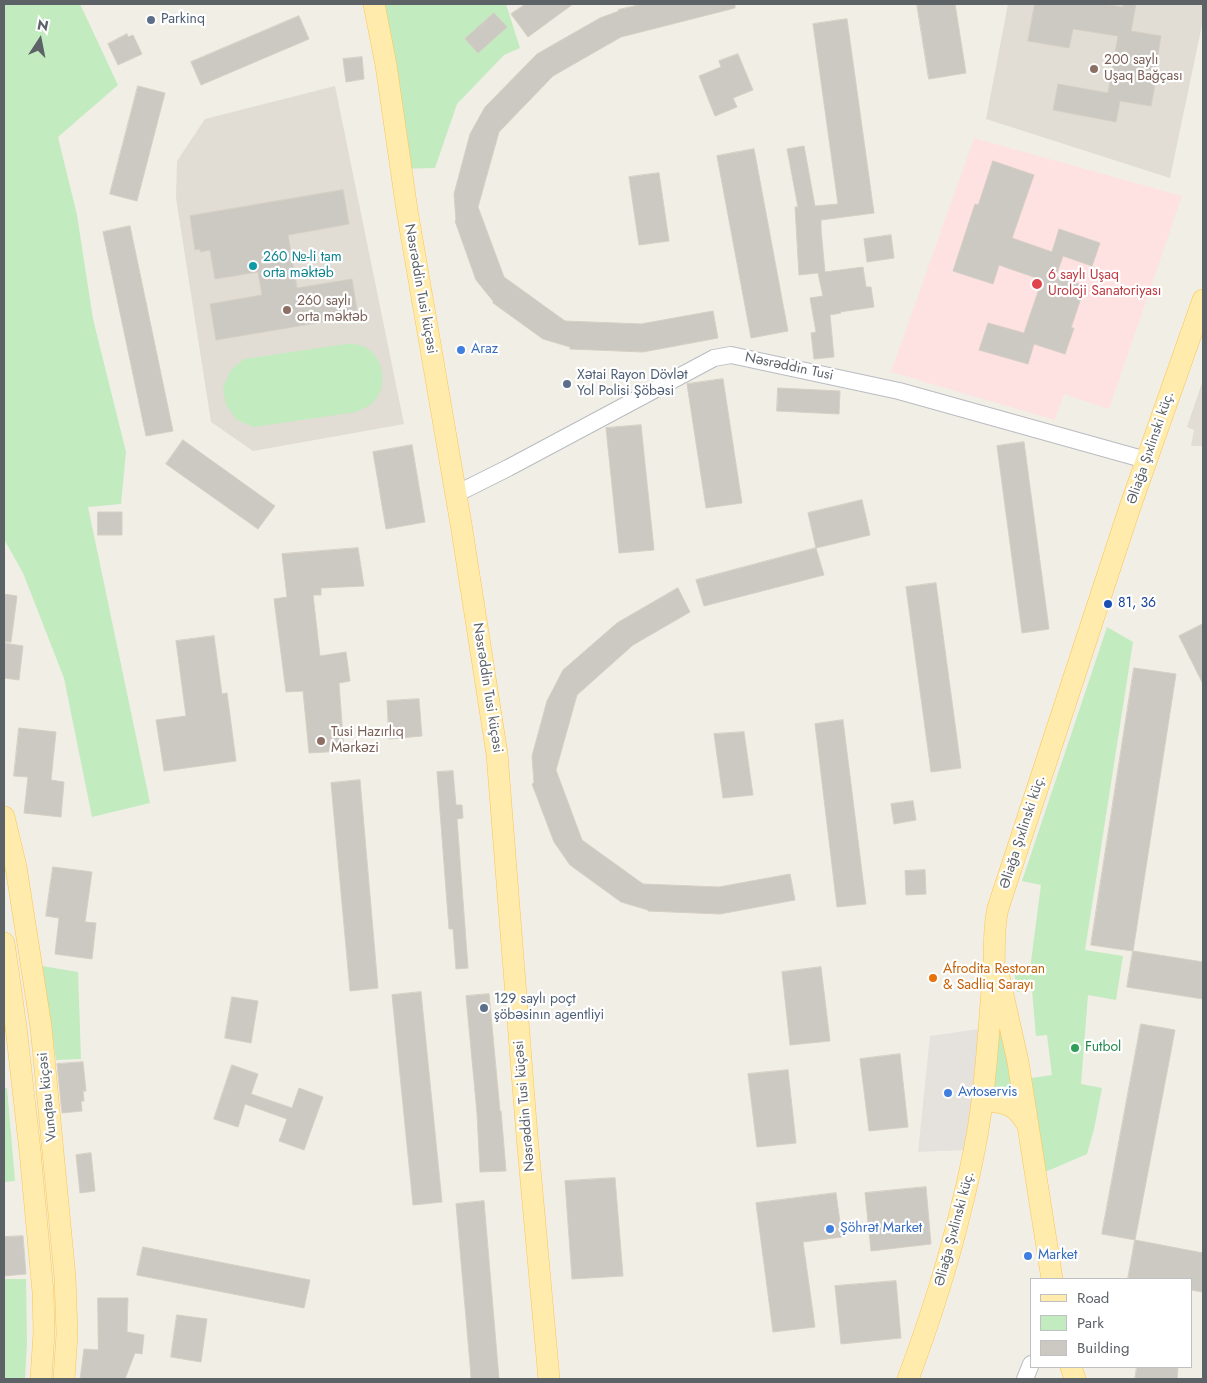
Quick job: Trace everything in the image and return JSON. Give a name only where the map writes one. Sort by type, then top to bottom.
[{"type":"main road","name":"Nəsrəddin Tusi küçəsi","points":[[374,4],[386,65],[408,220],[456,494],[497,754],[526,1126],[549,1379]]},
{"type":"main road","name":"Əliağa Şıxlinski küç.","points":[[908,1379],[935,1304],[954,1239],[975,1150],[982,1101],[994,958],[994,927],[998,908],[1146,460],[1203,300]]},
{"type":"main road","name":"Vunqtau küçəsi","points":[[4,817],[16,867],[42,1036],[65,1278],[67,1334],[64,1378]]},
{"type":"main road","name":"Vunqtau küçəsi","points":[[4,943],[28,1132],[43,1292],[44,1332],[41,1378]]},
{"type":"main road","points":[[994,958],[1018,1062],[1052,1278]]},
{"type":"main road","points":[[982,1101],[1012,1106],[1020,1113],[1029,1129]]},
{"type":"main road","points":[[41,1378],[64,1378]]},
{"type":"street","name":"Nəsrəddin Tusi","points":[[456,494],[714,358],[731,355],[898,390],[1146,460]]},
{"type":"street","points":[[1025,1379],[1030,1366]]},
{"type":"shaded area","name":"200 saylı Uşaq Bağçası","points":[[1008,4],[1203,4],[1203,20],[1170,178],[986,119]]},
{"type":"shaded area","name":"260 saylı orta məktəb","points":[[335,86],[404,424],[253,451],[211,422],[176,198],[177,161],[205,119]]},
{"type":"shaded area","name":"6 saylı Uşaq Uroloji Sanatoriyası","points":[[974,138],[1182,196],[1109,409],[1064,394],[1055,420],[891,372]]},
{"type":"shaded area","points":[[1203,380],[1203,446],[1191,446],[1194,430],[1187,427]]},
{"type":"shaded area","name":"Avtoservis","points":[[979,1029],[966,1150],[918,1152],[930,1036]]},
{"type":"green space","points":[[4,4],[80,4],[118,85],[58,137],[77,215],[93,319],[126,452],[121,504],[88,507],[150,803],[92,817],[64,678],[23,573],[4,539]]},
{"type":"green space","points":[[373,4],[506,4],[520,48],[504,55],[457,104],[435,168],[400,169]]},
{"type":"green space","points":[[346,344],[360,345],[370,350],[380,364],[382,382],[380,391],[367,407],[356,412],[254,427],[237,420],[226,405],[223,388],[230,371],[244,359]]},
{"type":"green space","points":[[1107,627],[1133,642],[1085,950],[1123,956],[1116,1000],[1088,995],[1081,1084],[1102,1088],[1087,1154],[1045,1172],[1031,1078],[1052,1075],[1047,1035],[1036,1036],[1032,990],[1017,992],[1014,970],[1030,969],[1041,885],[1022,881]]},
{"type":"green space","points":[[42,966],[78,972],[81,1059],[56,1060]]},
{"type":"green space","points":[[998,1006],[1019,1099],[991,1090]]},
{"type":"green space","points":[[4,1088],[7,1088],[15,1181],[4,1182]]},
{"type":"green space","points":[[4,1279],[26,1279],[27,1344],[25,1379],[4,1379]]},
{"type":"building","points":[[526,4],[573,4],[528,37],[511,14]]},
{"type":"building","points":[[643,4],[735,4],[735,8],[621,37],[553,76],[499,132],[478,207],[504,277],[565,321],[641,324],[713,311],[718,338],[643,352],[570,349],[570,347],[543,339],[493,303],[476,280],[455,221],[454,194],[470,134],[485,107],[537,54],[600,18],[618,10]]},
{"type":"building","points":[[917,4],[955,4],[966,73],[929,79]]},
{"type":"building","points":[[1035,4],[1103,4],[1123,7],[1123,4],[1136,4],[1131,31],[1161,36],[1151,106],[1120,101],[1116,122],[1053,110],[1058,84],[1108,93],[1118,36],[1073,29],[1069,48],[1028,41]]},
{"type":"building","points":[[494,13],[507,27],[478,53],[465,39]]},
{"type":"building","points":[[299,16],[309,39],[201,85],[191,62]]},
{"type":"building","points":[[847,19],[874,213],[821,220],[825,272],[863,267],[866,287],[871,287],[874,307],[830,315],[834,357],[814,359],[811,333],[816,332],[810,298],[823,296],[818,273],[799,275],[795,207],[798,207],[787,149],[804,146],[815,206],[838,204],[813,24]]},
{"type":"building","points":[[127,34],[128,37],[133,35],[142,54],[118,65],[108,44]]},
{"type":"building","points":[[738,54],[753,90],[733,98],[737,107],[715,116],[699,76],[721,67],[719,61]]},
{"type":"building","points":[[362,57],[364,79],[346,82],[343,59]]},
{"type":"building","points":[[138,86],[165,93],[137,201],[110,194]]},
{"type":"building","points":[[754,149],[788,331],[751,338],[717,156]]},
{"type":"building","points":[[993,161],[1034,175],[1012,238],[1052,252],[1059,229],[1100,243],[1092,266],[1063,256],[1056,276],[1085,286],[1071,328],[1074,328],[1065,354],[1034,344],[1028,364],[979,350],[988,323],[1024,333],[1042,280],[999,265],[993,284],[953,271],[975,204],[978,205]]},
{"type":"building","points":[[659,173],[669,241],[639,245],[629,177]]},
{"type":"building","name":"260 №-li tam orta məktəb","points":[[343,190],[349,224],[288,235],[297,288],[352,279],[358,316],[216,340],[210,304],[262,295],[258,272],[215,279],[210,250],[200,252],[200,249],[195,250],[190,216]]},
{"type":"building","points":[[130,226],[173,431],[146,436],[103,232]]},
{"type":"building","points":[[891,235],[894,258],[867,262],[864,239]]},
{"type":"building","points":[[723,379],[742,503],[706,508],[687,384]]},
{"type":"building","points":[[778,388],[840,391],[839,414],[777,411]]},
{"type":"building","points":[[641,425],[654,550],[619,553],[606,428]]},
{"type":"building","points":[[183,440],[275,506],[258,529],[166,464]]},
{"type":"building","points":[[1024,442],[1049,629],[1022,633],[997,446]]},
{"type":"building","points":[[412,445],[425,522],[386,529],[373,452]]},
{"type":"building","points":[[862,500],[870,535],[816,548],[808,513]]},
{"type":"building","points":[[98,512],[122,512],[122,535],[98,535]]},
{"type":"building","points":[[358,548],[364,586],[321,588],[321,595],[313,595],[320,656],[346,652],[350,681],[339,683],[344,751],[309,753],[303,691],[286,692],[274,599],[287,597],[282,554]]},
{"type":"building","points":[[816,548],[824,575],[704,606],[696,580]]},
{"type":"building","points":[[936,583],[961,768],[931,772],[906,587]]},
{"type":"building","points":[[678,588],[690,612],[633,645],[577,695],[556,770],[582,840],[643,884],[719,887],[790,874],[795,900],[720,914],[648,911],[621,902],[570,865],[554,842],[532,784],[534,783],[532,756],[547,701],[563,670],[617,623]]},
{"type":"building","points":[[4,594],[17,596],[11,642],[4,642]]},
{"type":"building","points":[[1203,624],[1203,684],[1179,636]]},
{"type":"building","points":[[214,636],[222,694],[227,693],[236,761],[164,771],[156,720],[186,716],[176,641]]},
{"type":"building","points":[[4,643],[23,646],[19,680],[4,678]]},
{"type":"building","points":[[1134,668],[1176,674],[1133,951],[1091,945]]},
{"type":"building","points":[[419,699],[422,736],[389,739],[387,701]]},
{"type":"building","points":[[843,720],[866,904],[837,907],[815,724]]},
{"type":"building","points":[[19,728],[56,732],[51,780],[64,782],[61,817],[24,813],[28,777],[14,776]]},
{"type":"building","points":[[744,732],[753,795],[723,798],[714,734]]},
{"type":"building","points":[[453,771],[456,805],[462,805],[463,818],[457,819],[468,968],[456,969],[453,929],[449,929],[437,772]]},
{"type":"building","points":[[360,780],[378,988],[350,991],[331,783]]},
{"type":"building","points":[[913,801],[916,820],[894,824],[891,804]]},
{"type":"building","points":[[53,867],[92,872],[85,922],[96,923],[92,959],[55,954],[59,918],[46,916]]},
{"type":"building","points":[[925,870],[926,894],[906,895],[905,871]]},
{"type":"building","points":[[1133,951],[1203,962],[1203,999],[1127,987]]},
{"type":"building","points":[[821,967],[830,1041],[790,1045],[782,972]]},
{"type":"building","points":[[421,992],[442,1202],[413,1205],[392,995]]},
{"type":"building","points":[[489,994],[506,1171],[480,1172],[477,1113],[466,996]]},
{"type":"building","points":[[232,997],[258,1001],[251,1043],[225,1038]]},
{"type":"building","points":[[1141,1024],[1175,1030],[1135,1240],[1102,1234]]},
{"type":"building","points":[[900,1054],[908,1127],[869,1131],[860,1059]]},
{"type":"building","points":[[83,1062],[86,1091],[83,1091],[84,1101],[81,1101],[82,1111],[62,1113],[57,1064]]},
{"type":"building","points":[[232,1065],[258,1074],[251,1094],[292,1108],[299,1088],[323,1097],[304,1150],[279,1141],[287,1119],[245,1104],[238,1127],[214,1119]]},
{"type":"building","points":[[788,1070],[796,1143],[757,1147],[748,1074]]},
{"type":"building","points":[[91,1153],[95,1191],[80,1193],[76,1155]]},
{"type":"building","points":[[615,1178],[623,1276],[572,1279],[565,1181]]},
{"type":"building","points":[[926,1187],[931,1244],[871,1251],[865,1193]]},
{"type":"building","points":[[836,1193],[842,1237],[803,1242],[815,1327],[773,1332],[756,1203]]},
{"type":"building","points":[[484,1201],[499,1379],[471,1379],[456,1204]]},
{"type":"building","points":[[23,1236],[26,1274],[4,1276],[4,1237]]},
{"type":"building","points":[[1135,1240],[1203,1253],[1203,1292],[1192,1290],[1192,1278],[1128,1278]]},
{"type":"building","points":[[143,1247],[310,1280],[304,1308],[137,1275]]},
{"type":"building","points":[[896,1281],[901,1338],[841,1344],[835,1286]]},
{"type":"building","points":[[98,1298],[128,1298],[127,1332],[144,1335],[142,1354],[135,1353],[125,1379],[80,1379],[84,1349],[98,1350]]},
{"type":"building","points":[[177,1315],[207,1319],[201,1362],[171,1357]]},
{"type":"building","points":[[1137,1368],[1178,1368],[1177,1379],[1135,1379]]},
{"type":"place","name":"Parkinq","points":[[151,20]]},
{"type":"place","name":"200 saylı Uşaq Bağçası","points":[[1094,69]]},
{"type":"place","name":"260 №-li tam orta məktəb","points":[[253,266]]},
{"type":"place","name":"6 saylı Uşaq Uroloji Sanatoriyası","points":[[1037,284]]},
{"type":"place","name":"260 saylı orta məktəb","points":[[287,310]]},
{"type":"place","name":"Araz","points":[[461,350]]},
{"type":"place","name":"Xətai Rayon Dövlət Yol Polisi Şöbəsi","points":[[567,384]]},
{"type":"place","name":"81, 36","points":[[1108,604]]},
{"type":"place","name":"Tusi Hazırlıq Mərkəzi","points":[[321,741]]},
{"type":"place","name":"Afrodita Restoran & Sadliq Sarayı","points":[[933,978]]},
{"type":"place","name":"129 saylı poçt şöbəsinın agentliyi","points":[[484,1008]]},
{"type":"place","name":"Futbol","points":[[1075,1048]]},
{"type":"place","name":"Avtoservis","points":[[948,1093]]},
{"type":"place","name":"Şöhrət Market","points":[[830,1229]]},
{"type":"place","name":"Market","points":[[1028,1256]]}]
